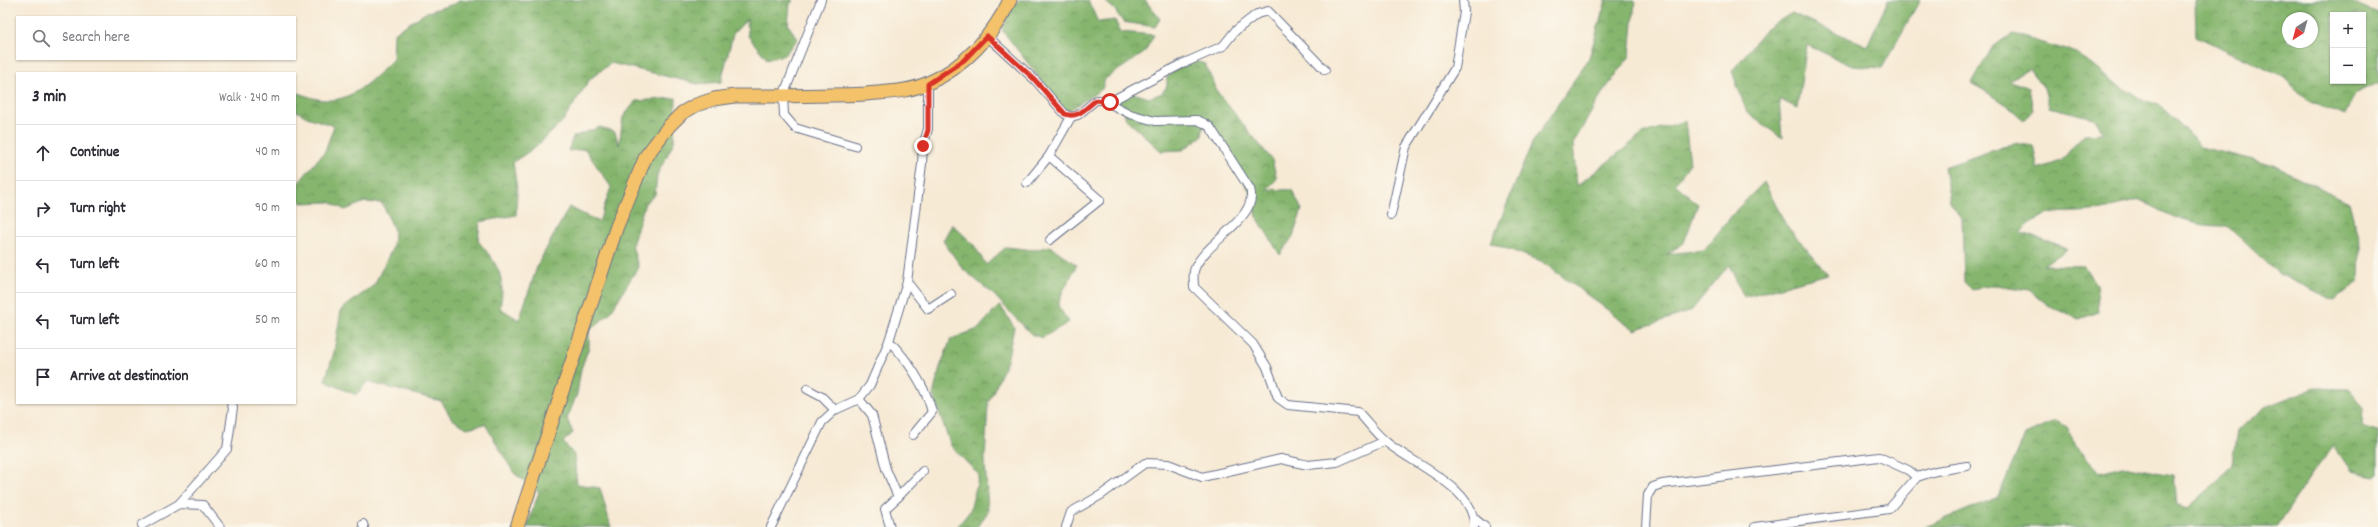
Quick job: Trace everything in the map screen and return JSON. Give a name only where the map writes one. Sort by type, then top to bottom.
[{"type":"main road","points":[[517,527],[617,226],[646,156],[669,126],[696,105],[714,99],[735,96],[876,93],[904,90],[928,84],[964,60],[987,36],[1003,14],[1010,0]]},
{"type":"street","points":[[821,0],[783,96],[784,115],[796,128],[855,146]]},
{"type":"street","points":[[1391,215],[1406,147],[1455,68],[1464,12],[1463,0]]},
{"type":"street","points":[[1110,102],[1182,64],[1223,46],[1235,31],[1257,14],[1268,11],[1325,70]]},
{"type":"street","points":[[987,36],[1034,79],[1065,114],[1071,116],[1078,115],[1096,100],[1110,102],[1130,114],[1155,121],[1197,120],[1210,127],[1250,189],[1253,197],[1249,208],[1200,259],[1194,271],[1194,287],[1252,344],[1267,368],[1278,398],[1288,405],[1358,412],[1385,441],[1452,486],[1466,503],[1474,523],[1485,527]]},
{"type":"street","points":[[771,527],[822,422],[835,410],[859,399],[870,385],[889,341],[907,282],[923,146],[928,130],[928,84]]},
{"type":"street","points":[[1027,183],[1049,156],[1071,116]]},
{"type":"street","points":[[1049,156],[1100,200],[1050,240]]},
{"type":"street","points":[[907,282],[928,309],[951,294]]},
{"type":"street","points":[[889,341],[928,398],[932,412],[913,435]]},
{"type":"street","points":[[808,389],[822,398],[835,410]]},
{"type":"street","points":[[859,399],[872,415],[886,468],[898,497]]},
{"type":"street","points":[[142,525],[179,504],[227,449],[233,408],[231,404]]},
{"type":"street","points":[[1066,527],[1071,512],[1101,495],[1145,463],[1168,464],[1202,477],[1281,459],[1308,465],[1336,462],[1385,441]]},
{"type":"street","points":[[1646,527],[1648,495],[1653,487],[1662,484],[1879,457],[1908,470],[1917,477]]},
{"type":"street","points":[[1755,527],[1890,509],[1917,477],[1967,466]]},
{"type":"street","points":[[890,527],[885,509],[923,471]]},
{"type":"street","points":[[179,504],[203,505],[220,527]]},
{"type":"green space","points":[[459,0],[794,0],[790,4],[788,25],[798,39],[784,55],[767,59],[748,36],[747,19],[733,34],[721,82],[698,84],[611,63],[590,79],[563,121],[536,147],[513,162],[517,189],[516,215],[480,222],[478,241],[491,257],[499,271],[501,279],[502,297],[500,308],[519,320],[538,264],[569,207],[599,222],[611,187],[585,149],[568,151],[573,137],[600,127],[615,132],[619,145],[623,117],[636,101],[676,98],[674,142],[657,175],[655,195],[645,203],[632,245],[638,267],[610,313],[589,331],[589,347],[581,369],[577,394],[567,419],[573,433],[563,442],[574,455],[577,484],[600,488],[611,527],[527,527],[539,492],[514,473],[485,424],[467,428],[452,419],[441,401],[367,382],[356,395],[325,381],[334,352],[341,310],[374,285],[393,247],[394,230],[382,203],[365,202],[345,210],[330,202],[301,203],[296,196],[296,186],[325,151],[334,126],[307,117],[296,111],[296,92],[322,100],[335,100],[354,93],[363,87],[393,59],[394,33],[427,12],[457,3]]},
{"type":"green space","points":[[1019,0],[1088,0],[1098,22],[1115,20],[1120,32],[1154,35],[1144,53],[1105,79],[1102,89],[1066,112],[1002,30],[1008,12]]},
{"type":"green space","points":[[1104,0],[1145,0],[1160,19],[1155,27],[1123,22],[1115,10]]},
{"type":"green space","points":[[1606,0],[1635,0],[1630,56],[1601,95],[1573,144],[1577,186],[1644,133],[1685,121],[1690,163],[1675,184],[1698,204],[1684,243],[1667,254],[1704,250],[1738,208],[1764,182],[1786,225],[1828,274],[1744,297],[1729,265],[1691,311],[1635,330],[1541,261],[1491,243],[1532,143],[1589,58]]},
{"type":"green space","points":[[1888,0],[1920,0],[1882,68],[1852,66],[1807,45],[1797,108],[1779,99],[1782,138],[1747,113],[1732,71],[1766,29],[1792,13],[1867,46]]},
{"type":"green space","points":[[2195,0],[2347,0],[2378,14],[2378,83],[2355,94],[2345,115],[2310,102],[2283,77],[2196,36]]},
{"type":"green space","points":[[2014,34],[2076,53],[2116,84],[2143,100],[2159,105],[2185,129],[2200,147],[2271,164],[2349,202],[2360,245],[2359,283],[2334,300],[2279,274],[2227,226],[2202,225],[2172,216],[2140,200],[2086,212],[2056,213],[2048,215],[2039,218],[2020,233],[2042,239],[2066,249],[2043,265],[2084,266],[2096,285],[2099,312],[2079,319],[2048,305],[2029,290],[1996,285],[1971,289],[1964,282],[1962,218],[1950,202],[1944,167],[2014,143],[2033,146],[2038,169],[2061,161],[2084,134],[2104,133],[2094,118],[2049,107],[2044,88],[2029,69],[2009,80],[2029,88],[2033,110],[2024,120],[2004,103],[1972,83],[1993,46]]},
{"type":"green space","points":[[1188,59],[1205,64],[1218,93],[1272,160],[1277,179],[1267,189],[1292,190],[1302,210],[1293,236],[1280,255],[1257,217],[1252,195],[1205,120],[1202,136],[1183,150],[1161,151],[1126,119],[1117,95],[1133,93],[1149,98],[1162,93],[1167,86],[1167,77]]},
{"type":"green space","points":[[952,224],[974,245],[986,265],[1006,247],[1034,250],[1050,246],[1077,265],[1062,293],[1058,306],[1069,322],[1042,338],[1031,334],[994,295],[963,269],[943,241]]},
{"type":"green space","points":[[1000,305],[1014,327],[1007,361],[988,403],[985,459],[988,512],[977,527],[957,527],[970,511],[979,475],[951,446],[933,395],[940,367],[951,339],[978,329]]},
{"type":"green space","points":[[2314,388],[2349,389],[2363,408],[2362,427],[2378,431],[2378,473],[2374,476],[2351,471],[2334,446],[2311,475],[2277,527],[1925,527],[1998,497],[2025,435],[2056,421],[2067,427],[2076,446],[2100,472],[2122,466],[2173,475],[2176,505],[2188,508],[2218,481],[2232,463],[2237,431],[2265,407]]},
{"type":"route","points":[[923,146],[928,130],[928,84],[947,73],[964,60],[987,36],[1034,79],[1065,114],[1071,116],[1078,115],[1096,100],[1110,102]]}]
